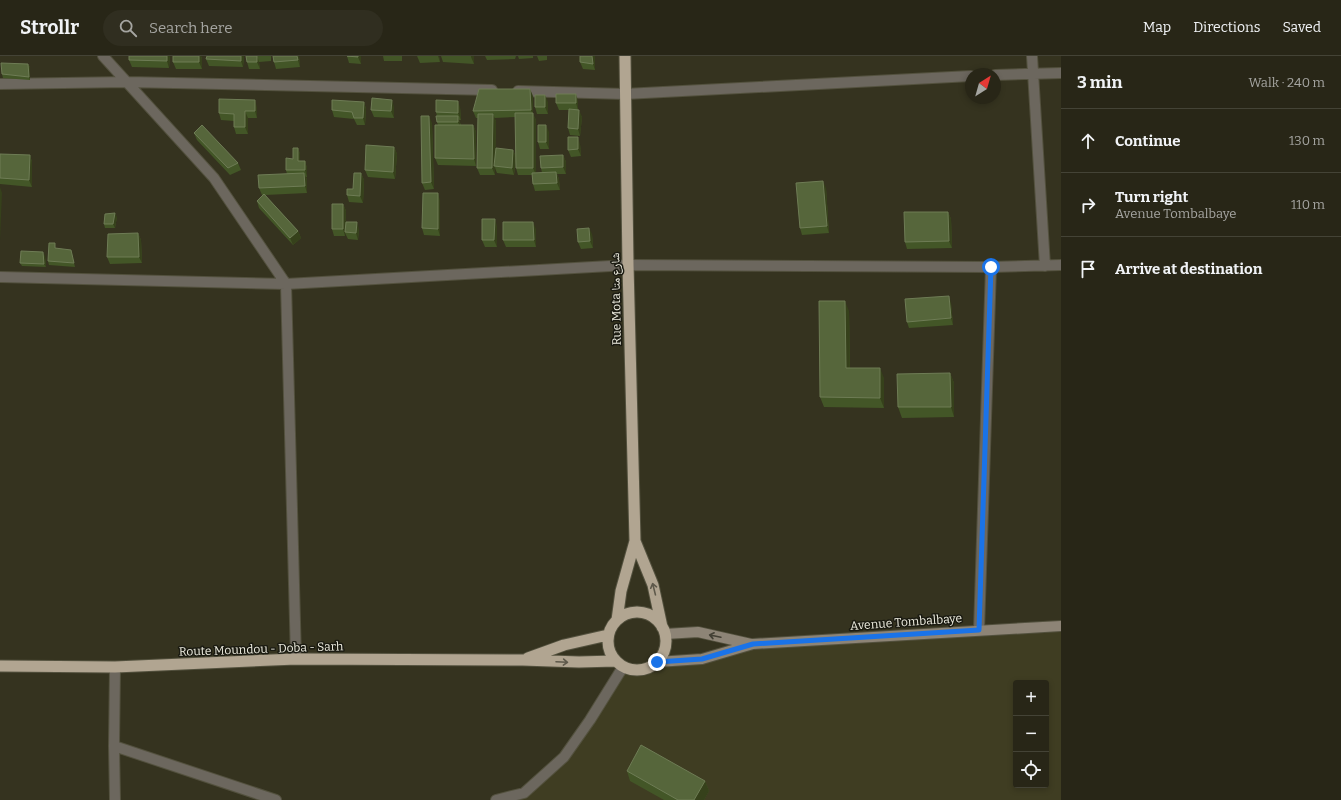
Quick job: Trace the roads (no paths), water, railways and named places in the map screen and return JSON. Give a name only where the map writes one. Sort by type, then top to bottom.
[{"type":"highway","name":"Rue Mota شارع متا","points":[[625,56],[628,265],[635,540]]},
{"type":"highway","points":[[617,620],[621,591],[635,540]]},
{"type":"highway","points":[[635,540],[653,585],[664,631],[666,642],[665,649],[657,662],[647,669],[635,671],[619,664],[610,653],[608,635],[611,627],[624,615],[632,612],[650,615],[657,620],[664,631]]},
{"type":"highway","name":"Route Moundou - Doba - Sarh","points":[[523,660],[564,644],[608,635]]},
{"type":"highway","name":"Route Moundou - Doba - Sarh","points":[[0,666],[115,668],[296,659],[523,660],[619,664]]},
{"type":"main road","name":"Avenue Tombalbaye","points":[[657,662],[702,659],[753,644],[1061,626]]},
{"type":"main road","name":"Avenue Tombalbaye","points":[[664,631],[698,632],[753,644]]},
{"type":"street","points":[[103,56],[214,178],[286,284],[296,659]]},
{"type":"street","points":[[1032,56],[1045,266]]},
{"type":"street","points":[[1001,75],[1061,72]]},
{"type":"street","points":[[0,84],[127,82],[625,94],[965,76]]},
{"type":"street","points":[[0,277],[286,284],[628,265],[991,267],[1061,265]]},
{"type":"street","points":[[979,630],[991,267]]},
{"type":"street","points":[[496,800],[524,793],[564,757],[590,720],[619,664]]},
{"type":"street","points":[[115,668],[115,800]]},
{"type":"street","points":[[114,746],[276,800]]}]
